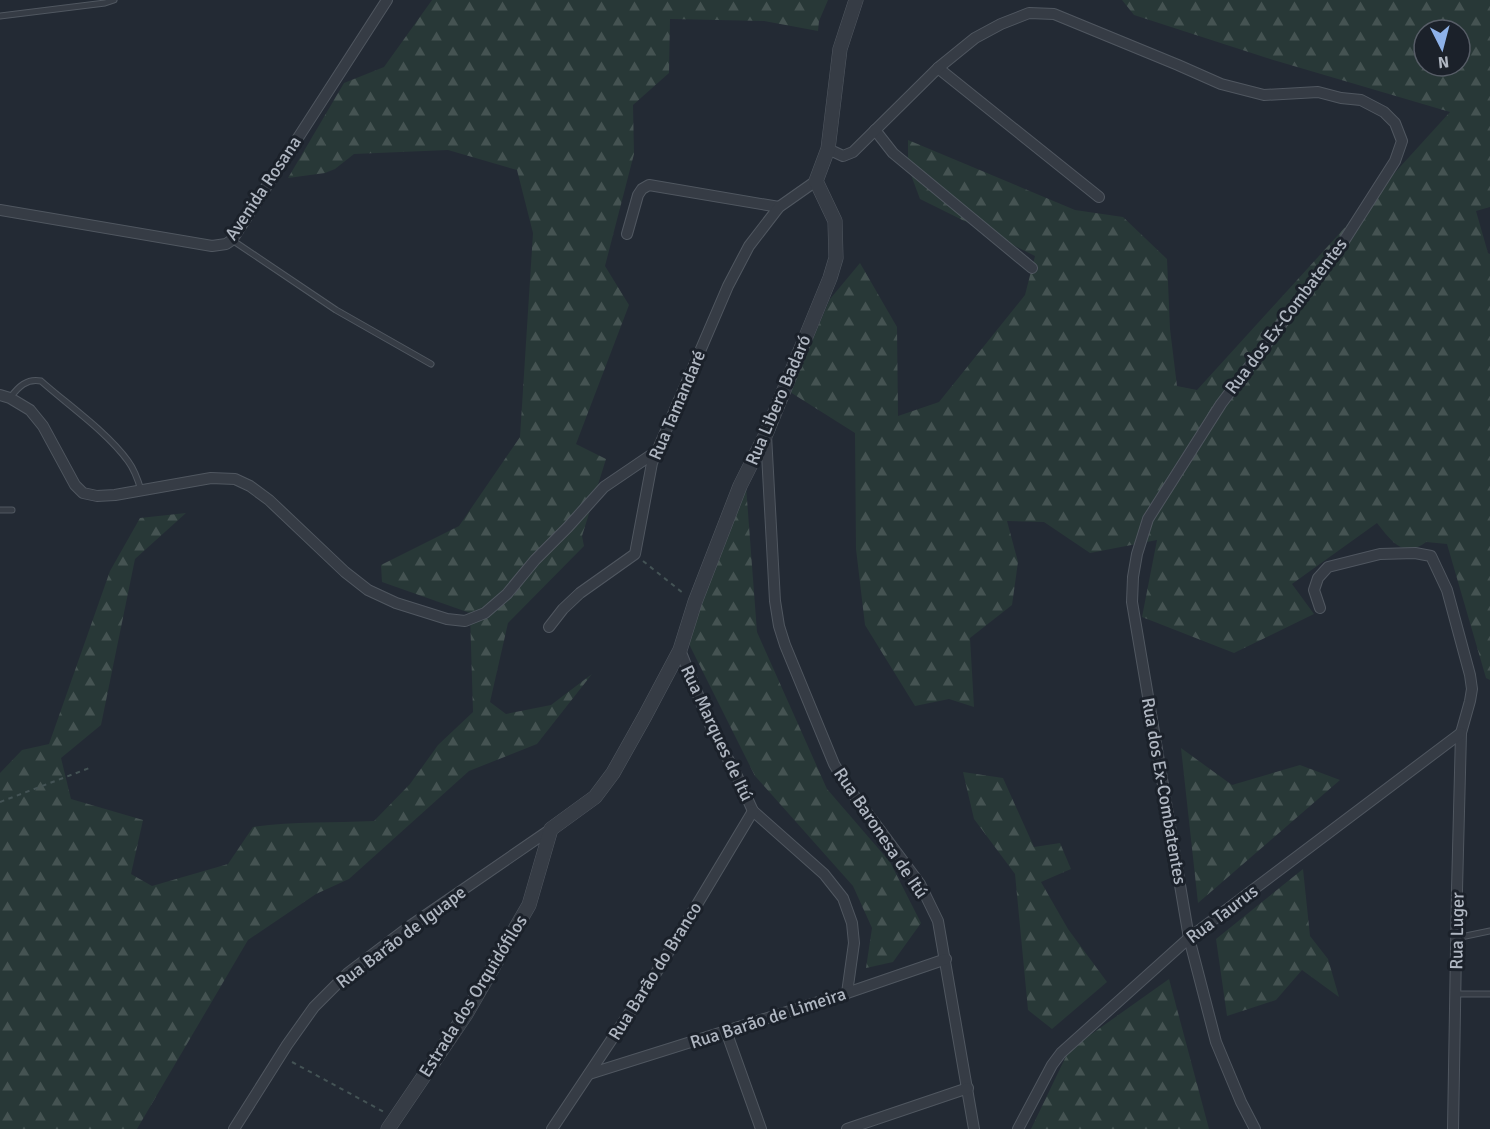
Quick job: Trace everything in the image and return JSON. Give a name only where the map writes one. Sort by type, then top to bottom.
[{"type":"street","name":"Avenida Rosana","points":[[0,210],[212,246],[226,244],[232,240],[387,0]]},
{"type":"street","points":[[816,182],[828,149],[840,49],[856,0]]},
{"type":"street","name":"Rua dos Ex-Combatentes","points":[[828,149],[843,156],[853,152],[938,68],[975,38],[1029,13],[1054,14],[1221,84],[1264,95],[1318,92],[1360,100],[1384,112],[1395,123],[1402,141],[1395,161],[1342,244],[1221,404],[1148,519],[1137,554],[1133,577],[1132,602],[1189,938],[1216,1042],[1255,1129]]},
{"type":"street","points":[[938,68],[1099,197]]},
{"type":"street","points":[[875,130],[893,153],[1032,268]]},
{"type":"street","name":"Rua Tamandaré","points":[[635,555],[652,463],[728,286],[749,246],[778,207],[816,182]]},
{"type":"street","name":"Rua Libero Badaró","points":[[680,650],[694,602],[740,486],[766,434],[830,278],[836,258],[835,221],[816,182]]},
{"type":"street","points":[[627,234],[638,195],[649,185],[778,207]]},
{"type":"street","points":[[5,396],[30,410],[43,426],[75,485],[83,493],[97,496],[115,495],[211,478],[234,478],[269,500],[345,572],[368,590],[396,603],[447,619],[465,621],[485,613],[507,594],[604,487],[657,452]]},
{"type":"street","name":"Rua Baronesa de Itú","points":[[766,434],[779,626],[834,764],[920,884],[938,921],[974,1129]]},
{"type":"street","name":"Rua Luger","points":[[1320,608],[1314,590],[1318,578],[1328,567],[1380,554],[1431,555],[1447,590],[1470,675],[1472,688],[1470,701],[1461,733],[1453,1129]]},
{"type":"street","points":[[549,627],[580,593],[635,555]]},
{"type":"street","points":[[551,829],[595,797],[613,773],[680,650]]},
{"type":"street","name":"Rua Marques de Itú","points":[[680,650],[711,727],[753,811],[824,874],[843,898],[852,923],[854,942],[847,993]]},
{"type":"street","name":"Rua Taurus","points":[[1018,1129],[1052,1065],[1061,1053],[1189,938],[1461,733]]},
{"type":"street","name":"Rua Barão do Branco","points":[[552,1129],[656,973],[753,811]]},
{"type":"street","name":"Rua Barão de Iguape","points":[[234,1129],[279,1055],[314,1007],[348,973],[410,926],[551,829]]},
{"type":"street","name":"Estrada dos Orquidófilos","points":[[391,1124],[466,1014],[530,905],[551,829]]},
{"type":"street","name":"Rua Barão de Limeira","points":[[589,1074],[847,993],[945,959]]},
{"type":"street","points":[[726,1031],[761,1129]]},
{"type":"street","points":[[847,1129],[968,1088]]},
{"type":"lane","points":[[0,15],[105,3],[114,0]]},
{"type":"lane","points":[[232,240],[336,310],[431,364]]},
{"type":"lane","points":[[5,396],[28,381],[41,381],[117,448],[129,462],[141,490]]},
{"type":"lane","points":[[0,510],[12,510]]},
{"type":"lane","points":[[1456,938],[1490,931]]},
{"type":"lane","points":[[1456,994],[1490,994]]},
{"type":"path","points":[[635,555],[694,602]]},
{"type":"path","points":[[0,802],[92,767]]},
{"type":"path","points":[[279,1055],[391,1124]]},
{"type":"green space","points":[[432,0],[828,0],[819,21],[818,31],[764,21],[670,19],[669,73],[633,105],[634,154],[605,266],[629,305],[576,444],[606,459],[582,536],[584,546],[508,623],[490,702],[506,714],[551,705],[592,674],[537,744],[469,771],[349,879],[316,894],[248,940],[137,1129],[0,1129],[0,773],[22,750],[49,744],[110,571],[140,518],[186,513],[135,559],[101,725],[61,758],[71,799],[143,820],[131,874],[152,886],[228,864],[253,827],[374,821],[410,784],[438,745],[473,712],[470,613],[382,582],[381,565],[459,526],[520,437],[533,233],[517,170],[448,150],[354,154],[335,169],[325,173],[288,178],[344,83],[384,67]]},
{"type":"green space","points":[[1122,0],[1490,0],[1490,207],[1476,211],[1490,254],[1490,680],[1486,678],[1447,544],[1426,542],[1418,547],[1404,548],[1392,541],[1377,523],[1292,584],[1314,614],[1234,653],[1142,617],[1157,540],[1090,553],[1044,522],[1007,521],[1018,562],[1012,605],[970,638],[974,707],[949,699],[915,706],[865,625],[856,549],[855,433],[790,392],[830,299],[860,263],[897,327],[898,416],[939,402],[1025,295],[1035,256],[920,199],[908,167],[908,140],[1075,210],[1123,217],[1167,259],[1170,329],[1177,386],[1197,390],[1450,112],[1267,58],[1134,15]]},
{"type":"green space","points":[[746,486],[757,632],[827,789],[890,862],[921,923],[893,962],[866,968],[872,928],[853,886],[755,776],[687,640]]},
{"type":"green space","points":[[1181,748],[1232,785],[1300,765],[1340,780],[1198,903]]},
{"type":"green space","points":[[963,772],[1003,778],[1034,847],[1060,843],[1071,869],[1041,882],[1068,929],[1107,982],[1052,1029],[1028,1010],[1015,874],[974,819]]},
{"type":"green space","points":[[1303,869],[1310,936],[1328,959],[1339,997],[1302,970],[1276,1000],[1227,1016],[1216,939]]},
{"type":"green space","points":[[1169,979],[1209,1129],[1031,1129],[1069,1050]]}]
